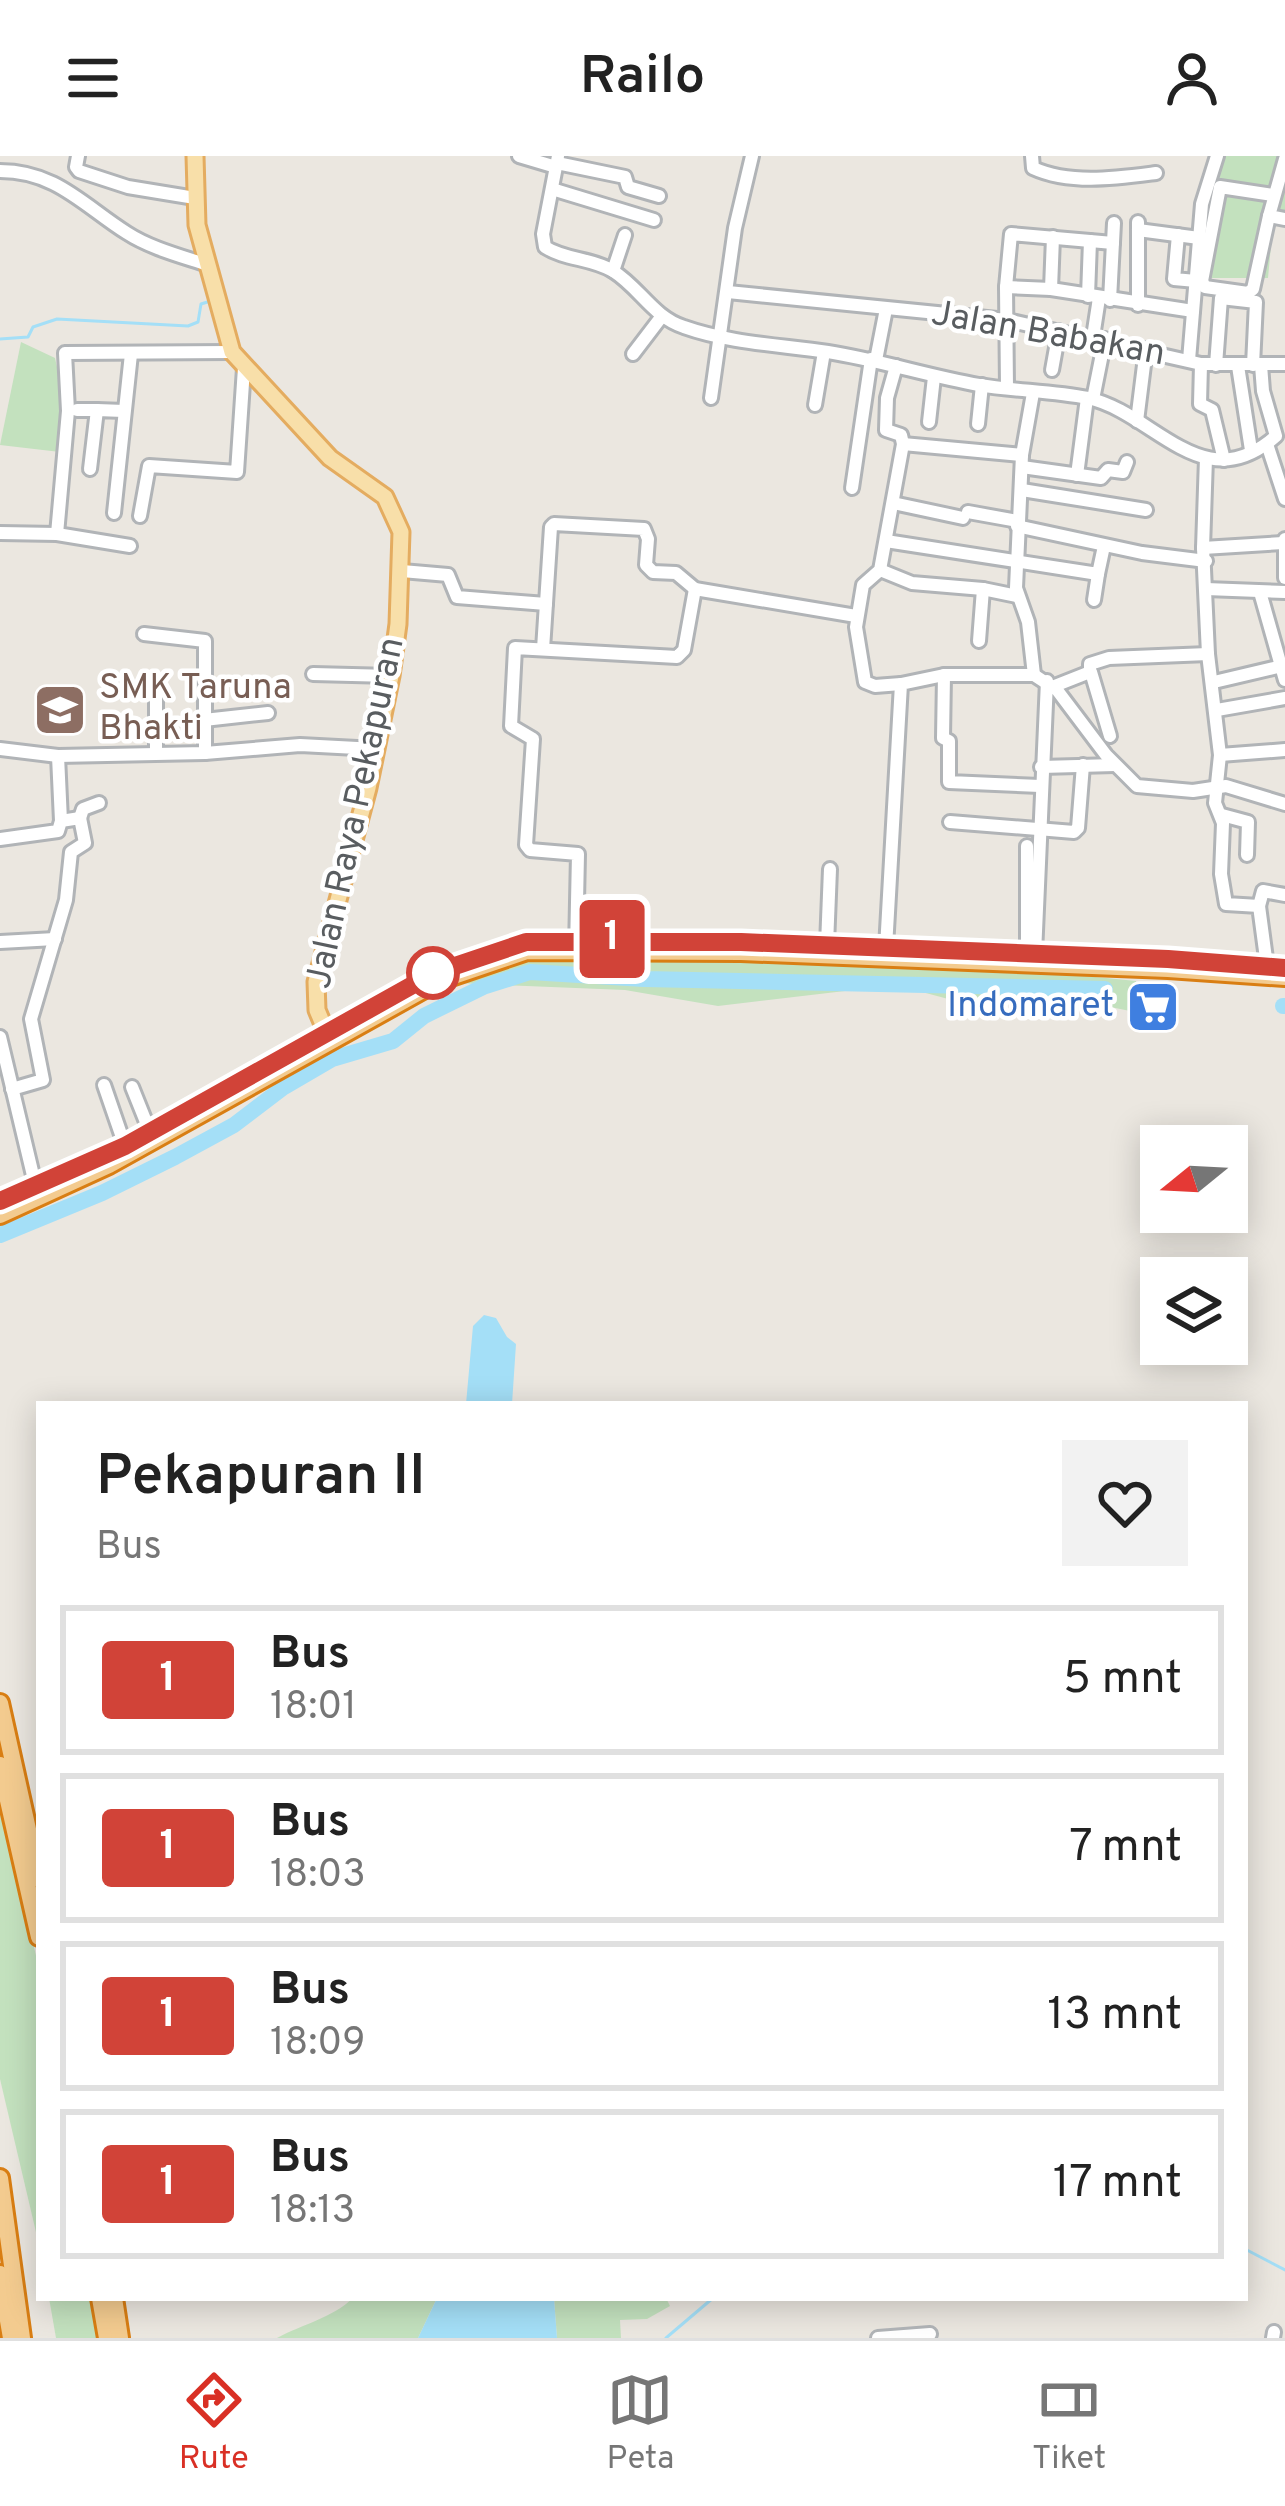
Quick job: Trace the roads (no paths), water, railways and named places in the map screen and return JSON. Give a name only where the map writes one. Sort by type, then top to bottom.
[{"type":"highway","points":[[0,1201],[125,1146],[461,962],[526,942],[800,949],[1285,977]]},
{"type":"highway","points":[[800,949],[827,945],[1276,967]]},
{"type":"highway","points":[[0,1215],[109,1165],[327,1036]]},
{"type":"highway","points":[[0,1703],[36,1865]]},
{"type":"highway","points":[[0,1765],[36,1923]]},
{"type":"highway","points":[[0,2178],[22,2338]]},
{"type":"highway","points":[[0,2275],[11,2338]]},
{"type":"highway","points":[[106,2338],[108,2305]]},
{"type":"highway","points":[[108,2305],[120,2338]]},
{"type":"main road","name":"Jalan Raya Pekapuran","points":[[195,156],[196,198],[208,265],[232,352],[330,458],[390,503],[401,532],[402,571],[391,676],[316,982],[316,1010],[327,1036]]},
{"type":"street","points":[[79,156],[79,171],[128,188],[196,198]]},
{"type":"street","points":[[519,156],[625,177],[628,187],[658,196]]},
{"type":"street","points":[[711,398],[735,228],[752,156]]},
{"type":"street","points":[[1032,156],[1034,168],[1053,174],[1110,178],[1156,173]]},
{"type":"street","points":[[1217,156],[1202,204],[1193,311],[1202,363],[1200,404],[1212,410],[1224,460]]},
{"type":"street","points":[[1273,195],[1220,187],[1202,280],[1205,286],[1252,290],[1285,159]]},
{"type":"street","points":[[557,162],[543,234],[545,248],[613,271],[662,316],[633,354]]},
{"type":"street","points":[[583,197],[590,170]]},
{"type":"street","points":[[0,171],[50,181],[125,232],[208,265]]},
{"type":"street","points":[[552,189],[654,220]]},
{"type":"street","points":[[1269,216],[1285,218]]},
{"type":"street","points":[[1099,298],[1114,223]]},
{"type":"street","points":[[1138,305],[1138,226],[1199,238]]},
{"type":"street","points":[[613,271],[625,235]]},
{"type":"street","points":[[1007,388],[1006,287],[1011,235],[1113,243]]},
{"type":"street","points":[[1178,235],[1174,278],[1196,280]]},
{"type":"street","points":[[1051,289],[1053,237]]},
{"type":"street","points":[[1077,475],[1099,338],[1099,298],[1090,241]]},
{"type":"street","points":[[1006,287],[1051,289],[1193,311]]},
{"type":"street","points":[[728,292],[886,309]]},
{"type":"street","points":[[1202,363],[1219,302],[1237,298],[1256,302],[1257,365],[1285,497]]},
{"type":"street","name":"Jalan Babakan","points":[[852,488],[886,309],[1007,320],[1202,363],[1285,364]]},
{"type":"street","name":"Jalan Babakan","points":[[662,316],[698,332],[873,359],[982,386],[1090,399],[1137,421],[1169,445],[1206,458],[1224,460],[1276,438]]},
{"type":"street","points":[[1052,370],[1059,331]]},
{"type":"street","points":[[1137,421],[1146,349]]},
{"type":"street","points":[[57,534],[68,411],[65,353],[232,352]]},
{"type":"street","points":[[815,405],[824,352]]},
{"type":"street","points":[[114,513],[131,354]]},
{"type":"street","points":[[896,366],[887,398],[886,430],[901,435],[903,445],[880,570],[862,586],[856,616],[865,682],[901,684],[944,675],[1044,681],[1091,672]]},
{"type":"street","points":[[1238,366],[1251,450]]},
{"type":"street","points":[[140,516],[149,466],[237,472],[244,368]]},
{"type":"street","points":[[929,422],[934,377]]},
{"type":"street","points":[[978,424],[982,386]]},
{"type":"street","points":[[1031,953],[1041,829],[1044,681],[1017,596],[1017,524],[1033,392]]},
{"type":"street","points":[[76,410],[124,411]]},
{"type":"street","points":[[90,469],[97,410]]},
{"type":"street","points":[[903,445],[1022,461],[1102,478],[1108,470],[1123,472],[1127,462]]},
{"type":"street","points":[[1206,458],[1208,654],[1217,710],[1220,754],[1215,803],[1222,815],[1226,904],[1259,906]]},
{"type":"street","points":[[1022,490],[1146,509]]},
{"type":"street","points":[[893,502],[1017,524],[1104,546],[1204,554],[1284,540],[1285,578]]},
{"type":"street","points":[[544,649],[554,524],[644,529],[647,568],[676,573],[694,589],[856,616]]},
{"type":"street","points":[[0,533],[57,534],[130,546]]},
{"type":"street","points":[[886,541],[1098,574]]},
{"type":"street","points":[[1094,600],[1104,546]]},
{"type":"street","points":[[880,570],[912,583],[1017,596]]},
{"type":"street","points":[[402,571],[448,575],[458,597],[546,604]]},
{"type":"street","points":[[576,945],[578,854],[527,848],[533,739],[511,726],[515,648],[677,657],[684,650],[694,589]]},
{"type":"street","points":[[979,641],[983,589]]},
{"type":"street","points":[[1206,589],[1285,592]]},
{"type":"street","points":[[1214,682],[1283,673],[1260,592]]},
{"type":"street","points":[[144,634],[205,640],[205,753]]},
{"type":"street","points":[[1111,736],[1090,664],[1109,658],[1208,654]]},
{"type":"street","points":[[313,674],[391,676]]},
{"type":"street","points":[[944,675],[943,738],[949,741],[949,782],[1040,786]]},
{"type":"street","points":[[1044,681],[1137,786],[1192,791],[1219,786],[1285,804]]},
{"type":"street","points":[[886,948],[901,684]]},
{"type":"street","points":[[156,686],[156,753]]},
{"type":"street","points":[[1217,710],[1285,698]]},
{"type":"street","points":[[204,720],[268,713]]},
{"type":"street","points":[[0,749],[58,756],[300,746],[376,749]]},
{"type":"street","points":[[1220,754],[1285,750]]},
{"type":"street","points":[[0,839],[58,831],[58,756]]},
{"type":"street","points":[[950,822],[1077,830],[1083,765]]},
{"type":"street","points":[[1041,767],[1115,765]]},
{"type":"street","points":[[12,1089],[43,1082],[32,1019],[66,900],[71,852],[85,843],[83,808],[99,803]]},
{"type":"street","points":[[1222,815],[1248,822],[1247,855]]},
{"type":"street","points":[[61,821],[80,818]]},
{"type":"street","points":[[1027,846],[1031,953]]},
{"type":"street","points":[[827,945],[830,869]]},
{"type":"street","points":[[1276,967],[1259,906],[1263,891],[1285,895]]},
{"type":"street","points":[[0,942],[55,939]]},
{"type":"street","points":[[0,1037],[36,1187]]},
{"type":"street","points":[[104,1085],[125,1146]]},
{"type":"street","points":[[132,1087],[150,1132]]},
{"type":"street","points":[[878,2338],[930,2336],[930,2318]]},
{"type":"water","points":[[484,1315],[496,1318],[516,1344],[512,1401],[466,1401],[473,1326]]},
{"type":"water","points":[[436,2301],[554,2301],[557,2338],[418,2338]]},
{"type":"waterway","points":[[0,339],[28,337],[33,327],[57,319],[188,326],[198,322],[201,304],[214,300]]},
{"type":"waterway","points":[[0,1235],[175,1157],[234,1125],[332,1059],[393,1041],[424,1016],[483,987],[530,972],[644,979],[1105,989]]},
{"type":"waterway","points":[[1248,2251],[1285,2270]]},
{"type":"waterway","points":[[666,2338],[709,2301]]},
{"type":"place","name":"SMK Taruna Bhakti","points":[[60,710]]},
{"type":"place","name":"Indomaret","points":[[1153,1007]]}]
